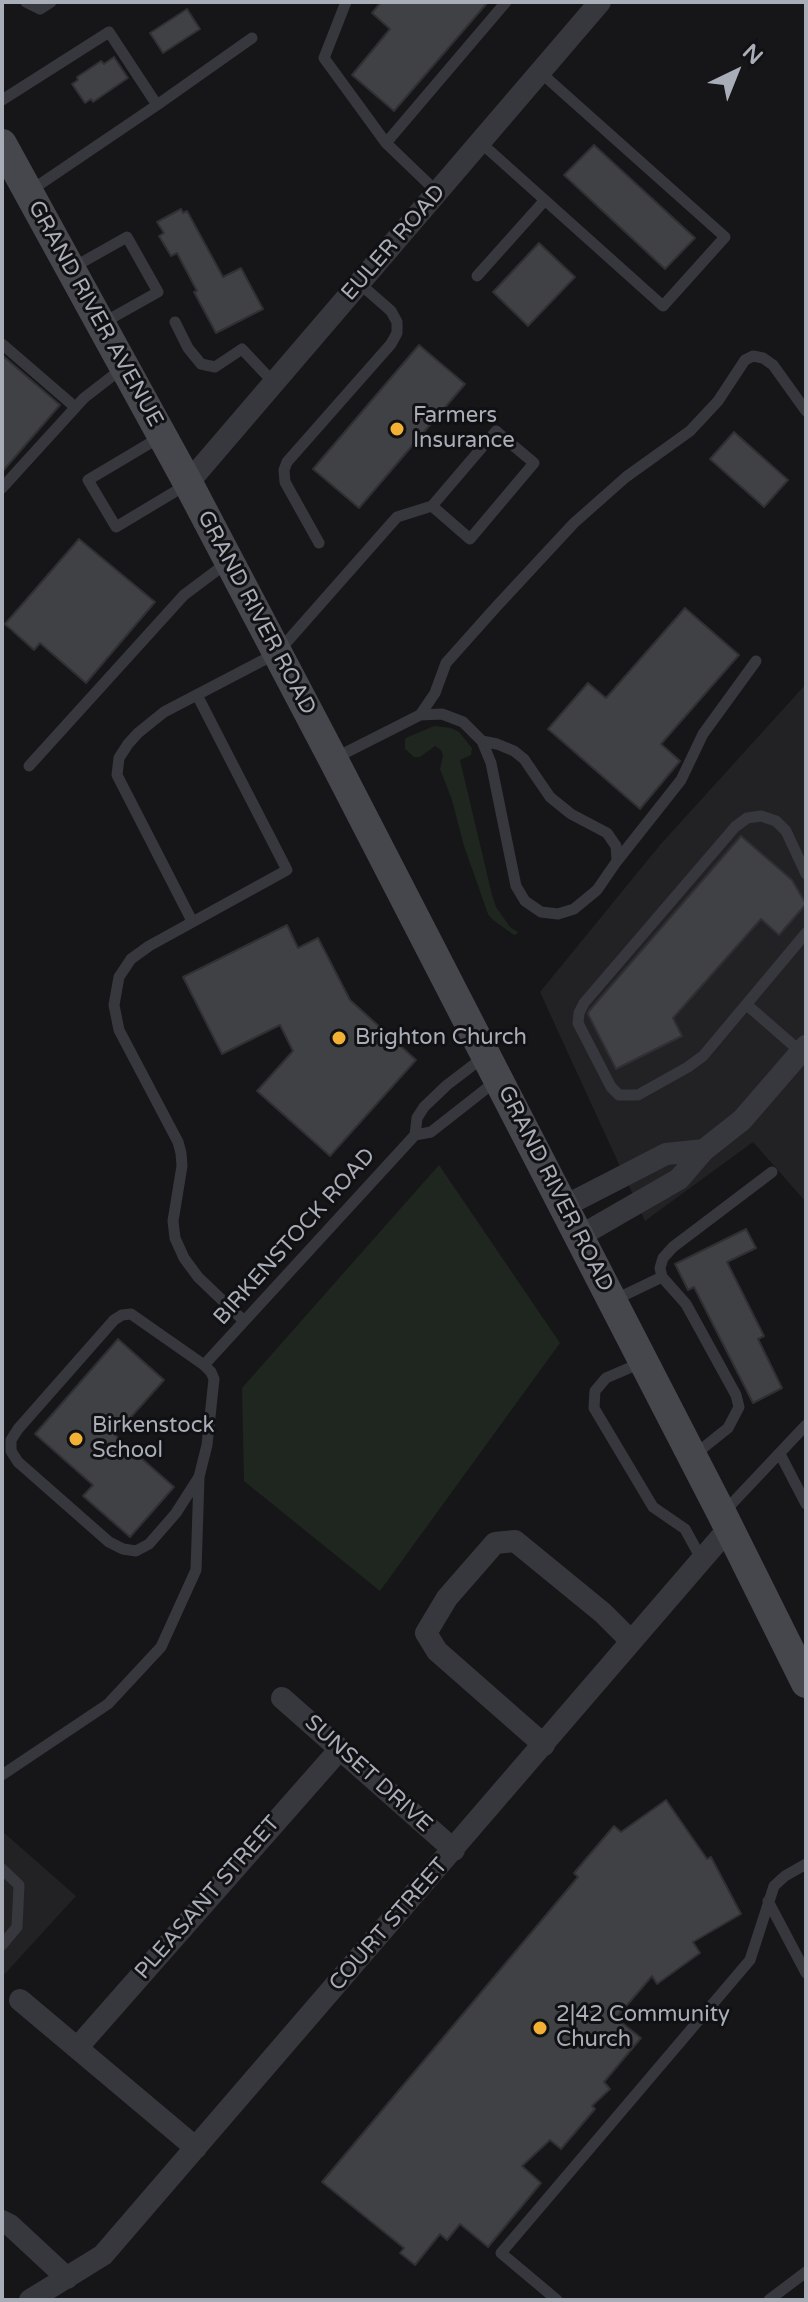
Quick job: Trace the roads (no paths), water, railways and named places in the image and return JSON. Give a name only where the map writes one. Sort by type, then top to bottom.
[{"type":"main road","name":"GRAND RIVER AVENUE","points":[[2,144],[188,483]]},
{"type":"main road","name":"GRAND RIVER ROAD","points":[[188,483],[580,1236],[806,1683]]},
{"type":"street","name":"EULER ROAD","points":[[188,483],[600,2]]},
{"type":"street","points":[[580,1236],[679,1179],[704,1150],[742,1120],[804,1049]]},
{"type":"street","points":[[563,1207],[666,1154],[704,1150]]},
{"type":"street","name":"COURT STREET","points":[[30,2300],[103,2255],[702,1560],[726,1521]]},
{"type":"street","points":[[544,1745],[437,1651],[426,1633],[447,1598],[495,1543],[515,1541],[603,1613],[631,1641]]},
{"type":"street","name":"SUNSET DRIVE","points":[[282,1698],[454,1850]]},
{"type":"street","name":"PLEASANT STREET","points":[[77,2048],[340,1749]]},
{"type":"street","points":[[20,2000],[196,2148]]},
{"type":"street","points":[[2,2221],[67,2278]]},
{"type":"lane","points":[[26,2],[40,9],[51,2]]},
{"type":"lane","points":[[346,2],[324,58],[386,143],[437,192]]},
{"type":"lane","points":[[386,143],[506,2]]},
{"type":"lane","points":[[2,100],[109,32],[157,105]]},
{"type":"lane","points":[[28,192],[252,38]]},
{"type":"lane","points":[[480,142],[663,306],[725,237],[540,72]]},
{"type":"lane","points":[[477,276],[545,200]]},
{"type":"lane","points":[[71,269],[127,237],[158,292],[101,324]]},
{"type":"lane","points":[[319,543],[285,482],[284,470],[287,462],[391,344],[397,333],[397,322],[391,311],[359,283]]},
{"type":"lane","points":[[175,322],[188,348],[201,364],[215,367],[242,349],[274,383]]},
{"type":"lane","points":[[2,344],[75,407]]},
{"type":"lane","points":[[420,715],[435,693],[446,663],[453,654],[574,523],[626,477],[690,431],[718,401],[745,360],[753,356],[773,365],[806,411]]},
{"type":"lane","points":[[2,488],[84,398],[124,367]]},
{"type":"lane","points":[[192,921],[117,775],[123,751],[147,724],[164,712],[277,653],[397,517],[432,506],[496,431],[534,463],[470,539],[432,506]]},
{"type":"lane","points":[[162,435],[88,480],[116,527],[188,483]]},
{"type":"lane","points":[[29,766],[184,595],[228,561]]},
{"type":"lane","points":[[333,759],[420,715],[442,714],[463,722],[482,741],[491,763],[516,886],[525,901],[541,912],[558,914],[574,909],[597,890],[681,780],[703,734],[756,661]]},
{"type":"lane","points":[[197,695],[287,870],[192,921],[131,959],[119,977],[114,1005],[119,1030],[181,1153],[182,1166],[173,1221],[179,1248],[198,1277],[244,1321]]},
{"type":"lane","points":[[482,741],[514,751],[524,759],[550,797],[571,814],[607,833],[616,846],[617,861]]},
{"type":"lane","points":[[806,874],[786,831],[776,821],[761,816],[747,818],[735,827],[584,1003],[579,1013],[578,1023],[611,1087],[619,1095],[638,1095],[703,1056],[806,933]]},
{"type":"lane","points":[[747,1005],[804,1049]]},
{"type":"lane","name":"BIRKENSTOCK ROAD","points":[[415,1135],[431,1132],[492,1067]]},
{"type":"lane","name":"BIRKENSTOCK ROAD","points":[[204,1365],[415,1135],[417,1118],[424,1107],[447,1085],[492,1067]]},
{"type":"lane","points":[[692,1456],[728,1428],[739,1407],[736,1395],[686,1304],[662,1277],[660,1268],[663,1258],[673,1247],[772,1172]]},
{"type":"lane","points":[[612,1301],[662,1277]]},
{"type":"lane","points":[[2,1775],[108,1704],[161,1647],[196,1570],[199,1477],[207,1445],[214,1379],[204,1365],[139,1318],[131,1314],[122,1315],[114,1320],[18,1429],[11,1440],[11,1451],[18,1462],[109,1542],[136,1551],[149,1544],[176,1513],[199,1477]]},
{"type":"lane","points":[[644,1362],[606,1378],[595,1391],[594,1408],[653,1507],[685,1529],[702,1560]]},
{"type":"lane","points":[[726,1521],[806,1425]]},
{"type":"lane","points":[[780,1454],[806,1504]]},
{"type":"lane","points":[[557,2300],[501,2253],[750,1960],[774,1886],[806,1864]]},
{"type":"lane","points":[[2,1869],[19,1885],[17,1927],[2,1945]]},
{"type":"lane","points":[[768,1901],[806,1973]]},
{"type":"lane","points":[[769,2300],[806,2272]]},
{"type":"place","name":"Farmers Insurance","points":[[397,429]]},
{"type":"place","name":"Brighton Church","points":[[339,1038]]},
{"type":"place","name":"Birkenstock School","points":[[76,1439]]},
{"type":"place","name":"2|42 Community Church","points":[[540,2028]]}]
